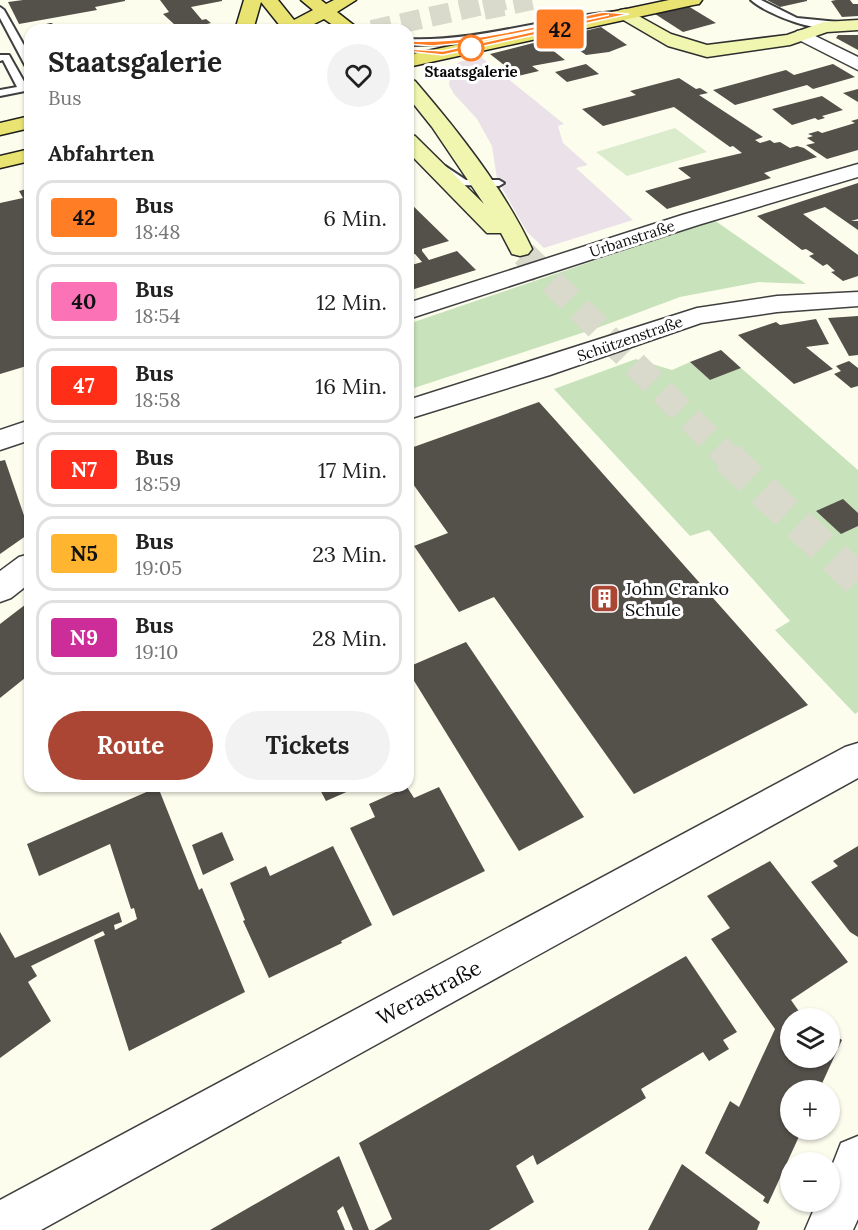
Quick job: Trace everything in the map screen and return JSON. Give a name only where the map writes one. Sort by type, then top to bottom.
[{"type":"main road","points":[[246,24],[253,0]]},
{"type":"main road","points":[[310,0],[342,24]]},
{"type":"main road","points":[[414,60],[693,0]]},
{"type":"main road","points":[[307,24],[328,14],[346,1]]},
{"type":"main road","points":[[274,6],[294,24]]},
{"type":"main road","points":[[626,14],[657,35],[695,49],[708,51],[790,39],[824,27],[858,25]]},
{"type":"main road","points":[[414,51],[443,53]]},
{"type":"main road","points":[[414,74],[425,64],[443,53]]},
{"type":"main road","points":[[414,92],[490,183],[522,252],[480,215],[415,147]]},
{"type":"main road","points":[[0,108],[24,94]]},
{"type":"main road","points":[[0,121],[24,115]]},
{"type":"main road","points":[[0,129],[24,123]]},
{"type":"main road","points":[[0,162],[24,156]]},
{"type":"street","points":[[803,35],[858,64]]},
{"type":"street","name":"Urbanstraße","points":[[414,309],[690,220],[858,170]]},
{"type":"street","name":"Schützenstraße","points":[[414,408],[541,369],[697,316],[777,303],[858,299]]},
{"type":"street","points":[[0,440],[24,432]]},
{"type":"street","points":[[0,589],[24,571]]},
{"type":"street","name":"Werastraße","points":[[0,1226],[858,759]]},
{"type":"street","points":[[829,1230],[858,1160]]},
{"type":"lane","points":[[755,0],[779,16],[802,23],[839,25]]},
{"type":"lane","points":[[0,10],[18,34],[24,50]]},
{"type":"lane","points":[[328,14],[349,24]]},
{"type":"lane","points":[[414,42],[433,44],[474,40],[603,14],[626,14]]},
{"type":"lane","points":[[0,58],[6,57],[24,86]]},
{"type":"lane","points":[[0,93],[24,92]]},
{"type":"lane","points":[[415,147],[463,183],[490,183]]},
{"type":"shaded area","points":[[481,57],[564,124],[558,126],[563,143],[588,165],[576,168],[633,220],[544,248],[527,232],[497,179],[492,146],[477,119],[454,94],[449,85],[451,70],[459,62]]},
{"type":"green space","points":[[675,128],[707,152],[627,176],[596,152]]},
{"type":"green space","points":[[714,220],[806,284],[759,282],[680,297],[597,328],[414,388],[414,322]]},
{"type":"green space","points":[[636,359],[672,370],[690,362],[710,380],[741,368],[858,470],[858,712],[855,714],[775,630],[790,621],[709,530],[690,536],[554,389]]},
{"type":"building","points":[[23,0],[125,1],[95,7],[97,10],[19,24],[8,2]]},
{"type":"building","points":[[160,0],[222,0],[191,7],[202,20],[206,19],[211,23],[207,24],[174,24],[163,14],[169,12]]},
{"type":"building","points":[[767,0],[807,0],[807,1],[780,7]]},
{"type":"building","points":[[850,0],[853,4],[858,4],[858,16],[842,17],[831,1]]},
{"type":"building","points":[[688,6],[716,23],[683,32],[655,14]]},
{"type":"building","points":[[601,27],[627,45],[609,52],[586,55],[560,37]]},
{"type":"building","points":[[838,35],[858,35],[858,50],[836,38]]},
{"type":"building","points":[[541,41],[565,60],[532,66],[539,71],[518,76],[490,54]]},
{"type":"building","points":[[586,64],[599,74],[567,82],[555,72]]},
{"type":"building","points":[[833,64],[855,77],[813,89],[807,85],[735,105],[713,90],[786,70],[794,75]]},
{"type":"building","points":[[679,78],[696,89],[700,88],[708,93],[699,95],[763,137],[755,140],[760,143],[770,140],[774,143],[780,142],[790,148],[797,146],[817,157],[764,173],[771,178],[667,209],[645,191],[691,178],[678,168],[742,153],[674,107],[603,126],[582,109],[636,95],[630,91]]},
{"type":"building","points":[[858,89],[858,102],[843,93]]},
{"type":"building","points":[[822,96],[843,110],[822,116],[825,118],[818,120],[815,118],[792,125],[772,109]]},
{"type":"building","points":[[858,119],[858,150],[827,159],[806,145],[815,143],[807,138],[813,136],[808,134],[818,131],[822,133],[855,123],[851,121]]},
{"type":"building","points":[[858,183],[858,219],[851,221],[858,221],[858,230],[825,207],[803,214],[858,255],[858,276],[843,281],[831,272],[835,271],[827,264],[823,266],[809,256],[814,254],[806,249],[802,250],[757,216]]},
{"type":"building","points":[[24,190],[24,367],[0,374],[0,203],[23,198],[19,191]]},
{"type":"building","points":[[414,207],[449,241],[422,249],[429,260],[457,251],[476,270],[414,289],[414,264],[422,262],[415,254]]},
{"type":"building","points":[[858,316],[858,355],[849,356],[828,318]]},
{"type":"building","points":[[816,319],[829,344],[806,347],[833,369],[794,384],[738,335],[776,322],[780,325]]},
{"type":"building","points":[[721,350],[741,368],[710,380],[690,362]]},
{"type":"building","points":[[849,361],[858,368],[858,386],[851,388],[834,374],[841,371],[836,366]]},
{"type":"building","name":"John Cranko Schule","points":[[539,402],[808,705],[634,794],[494,597],[459,612],[414,546],[448,533],[414,485],[414,447]]},
{"type":"building","points":[[5,460],[24,515],[24,537],[0,554],[0,461]]},
{"type":"building","points":[[843,499],[858,513],[858,526],[841,534],[816,511]]},
{"type":"building","points":[[24,606],[24,679],[0,698],[0,624]]},
{"type":"building","points":[[466,642],[584,817],[519,851],[414,681],[414,664]]},
{"type":"building","points":[[439,787],[485,871],[393,916],[350,828],[375,817],[369,804],[396,792],[410,792],[414,798]]},
{"type":"building","points":[[147,792],[160,792],[199,890],[202,888],[245,992],[129,1051],[94,940],[105,935],[103,931],[31,966],[37,976],[28,982],[51,1021],[0,1058],[0,932],[15,958],[119,912],[122,922],[114,925],[115,930],[137,919],[134,908],[131,909],[110,844],[39,876],[27,844]]},
{"type":"building","points":[[321,792],[346,792],[326,801]]},
{"type":"building","points":[[222,832],[234,860],[203,875],[192,845]]},
{"type":"building","points":[[333,846],[372,925],[341,941],[342,943],[269,978],[243,921],[245,920],[230,883],[266,866],[270,876]]},
{"type":"building","points":[[858,846],[858,937],[850,932],[811,882],[838,866],[833,861]]},
{"type":"building","points":[[770,861],[848,962],[791,1000],[797,1008],[780,1008],[780,1068],[829,1068],[824,1080],[780,1080],[780,1140],[797,1140],[792,1152],[780,1152],[780,1178],[768,1204],[763,1201],[765,1197],[705,1153],[730,1101],[739,1107],[775,1029],[711,939],[730,928],[707,896]]},
{"type":"building","points":[[686,956],[737,1032],[723,1040],[729,1049],[709,1061],[703,1052],[641,1089],[646,1098],[537,1165],[533,1155],[516,1166],[534,1202],[489,1230],[374,1230],[392,1219],[359,1143]]},
{"type":"building","points":[[339,1156],[369,1230],[353,1230],[343,1206],[337,1211],[345,1230],[210,1230]]},
{"type":"building","points":[[682,1164],[760,1222],[757,1230],[648,1230]]},
{"type":"tunnel","points":[[399,24],[505,0]]},
{"type":"tunnel","points":[[484,10],[532,0]]},
{"type":"tunnel","points":[[524,254],[729,458]]},
{"type":"tunnel","points":[[727,457],[858,580]]},
{"type":"bus line","name":"42","points":[[414,42],[433,44],[474,40],[603,14],[626,14],[443,53],[414,51]]},
{"type":"place","name":"Staatsgalerie","points":[[471,48]]},
{"type":"place","name":"John Cranko Schule","points":[[604,599]]}]
